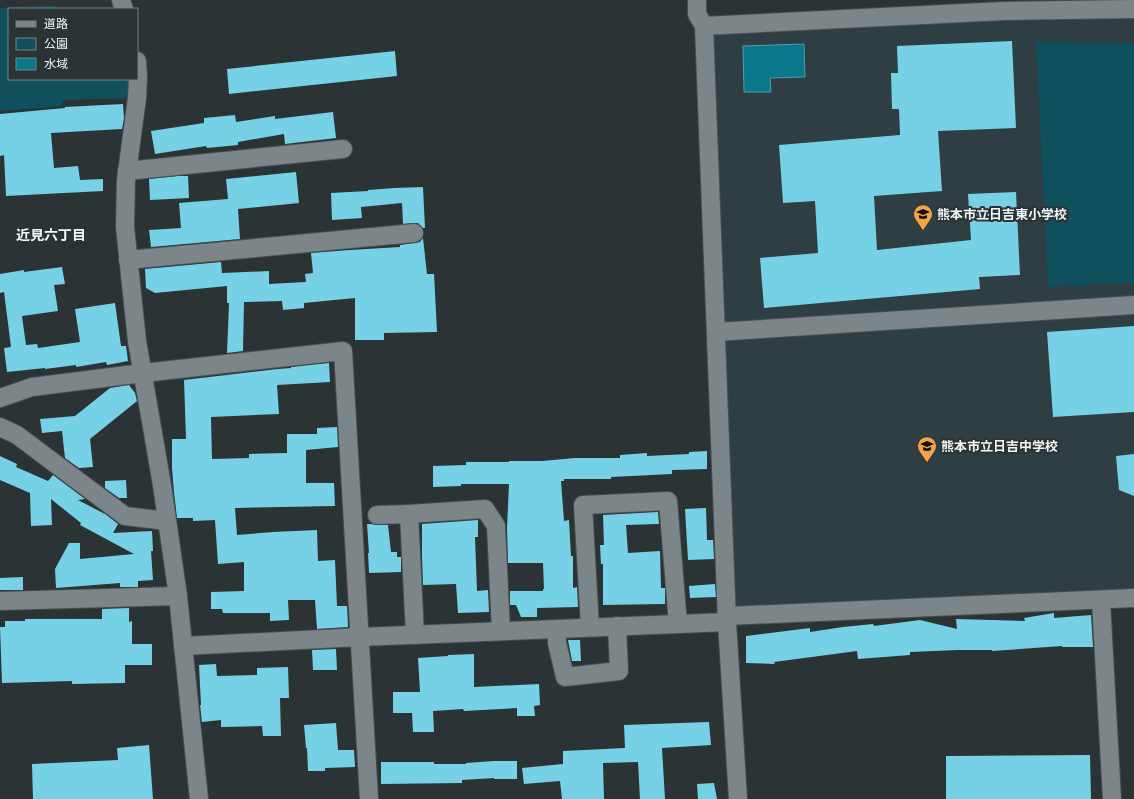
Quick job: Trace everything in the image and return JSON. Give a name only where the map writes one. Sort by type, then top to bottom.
[{"type":"street","points":[[697,0],[698,14],[704,26],[727,619],[738,799]]},
{"type":"street","points":[[704,26],[998,11],[1134,9]]},
{"type":"street","points":[[138,80],[128,171],[125,227],[137,341],[162,485],[178,596],[199,799]]},
{"type":"street","points":[[128,171],[343,149]]},
{"type":"street","points":[[128,260],[414,233]]},
{"type":"street","points":[[716,332],[1134,305]]},
{"type":"street","points":[[0,398],[32,387],[142,373],[343,351],[369,799]]},
{"type":"street","points":[[0,427],[17,435],[125,516],[167,521]]},
{"type":"street","points":[[590,627],[583,505],[668,501],[678,624]]},
{"type":"street","points":[[377,515],[485,509],[496,526],[501,631]]},
{"type":"street","points":[[409,514],[415,635]]},
{"type":"street","points":[[0,601],[178,596]]},
{"type":"street","points":[[183,646],[678,624],[727,619],[1101,601],[1134,598]]},
{"type":"street","points":[[1101,601],[1112,799]]},
{"type":"street","points":[[557,629],[557,643],[565,677],[619,671],[617,626]]},
{"type":"shaded area","points":[[1134,9],[1134,595],[727,616],[704,26]]},
{"type":"green space","points":[[55,5],[55,8],[8,8],[8,80],[137,80],[137,98],[64,100],[61,106],[0,111],[0,8]]},
{"type":"green space","points":[[1036,42],[1134,43],[1134,283],[1048,287]]},
{"type":"water","points":[[804,44],[805,77],[770,78],[771,92],[744,92],[743,46]]},
{"type":"building","points":[[1012,41],[1016,128],[938,131],[942,191],[874,196],[877,250],[971,240],[968,194],[1016,192],[1020,275],[979,277],[980,289],[764,308],[760,258],[818,253],[815,201],[783,203],[779,145],[900,135],[899,109],[892,109],[891,73],[898,73],[897,46]]},
{"type":"building","points":[[395,51],[397,76],[229,94],[227,69]]},
{"type":"building","points":[[123,104],[124,118],[122,129],[51,133],[54,168],[78,166],[80,180],[103,179],[103,191],[6,196],[4,155],[0,156],[0,114],[65,107]]},
{"type":"building","points":[[333,112],[336,138],[285,144],[284,134],[238,142],[238,145],[207,148],[206,146],[155,154],[151,131],[204,123],[204,118],[235,115],[236,122],[275,116],[275,119]]},
{"type":"building","points":[[296,172],[299,203],[238,209],[240,239],[151,247],[149,230],[181,228],[179,203],[228,199],[226,179]]},
{"type":"building","points":[[188,176],[189,198],[150,200],[149,179]]},
{"type":"building","points":[[423,187],[425,228],[418,223],[403,224],[402,203],[361,207],[362,218],[332,220],[331,193]]},
{"type":"building","points":[[423,238],[427,274],[434,274],[437,332],[384,333],[384,340],[355,340],[355,298],[304,303],[304,308],[283,310],[282,301],[244,302],[243,351],[227,353],[229,303],[227,303],[227,286],[155,293],[146,288],[145,269],[221,262],[222,273],[269,271],[269,284],[306,282],[305,274],[313,273],[311,253],[400,247],[400,245],[420,242]]},
{"type":"building","points":[[62,267],[65,284],[54,285],[58,311],[22,316],[26,345],[37,344],[38,348],[80,342],[75,309],[115,303],[121,346],[126,346],[128,361],[107,365],[106,362],[76,367],[76,365],[7,372],[4,348],[11,347],[4,292],[0,293],[0,274],[24,270],[24,272]]},
{"type":"building","points":[[1134,326],[1134,412],[1053,417],[1047,332]]},
{"type":"building","points":[[329,363],[330,382],[277,385],[279,414],[211,417],[212,459],[249,458],[249,454],[287,453],[287,434],[317,434],[317,428],[337,427],[338,447],[306,450],[306,483],[334,483],[335,506],[235,508],[237,535],[317,530],[318,561],[335,560],[337,606],[347,606],[348,627],[317,629],[315,600],[288,600],[289,620],[270,621],[270,613],[223,613],[222,609],[211,609],[211,592],[244,591],[244,562],[218,564],[215,520],[193,521],[193,518],[177,518],[172,468],[172,439],[186,439],[184,380]]},
{"type":"building","points":[[129,385],[135,393],[137,401],[90,439],[93,467],[79,468],[65,458],[62,431],[42,433],[40,419],[75,416],[110,388]]},
{"type":"building","points":[[707,451],[707,469],[672,470],[672,474],[611,477],[611,479],[564,479],[564,481],[561,481],[564,521],[569,520],[571,556],[573,556],[573,588],[577,587],[578,607],[537,608],[537,617],[521,617],[516,605],[510,605],[510,591],[543,591],[544,589],[543,563],[508,563],[507,528],[509,484],[461,484],[461,486],[433,487],[433,466],[466,465],[466,462],[620,458],[620,455],[647,453],[647,456],[689,454],[689,452]]},
{"type":"building","points":[[1134,454],[1134,496],[1119,490],[1116,456]]},
{"type":"building","points":[[0,456],[17,464],[16,467],[48,481],[53,475],[85,499],[78,500],[105,514],[118,524],[113,533],[152,531],[153,551],[151,551],[153,580],[138,581],[138,587],[120,587],[120,583],[56,588],[55,569],[69,543],[80,543],[80,559],[134,554],[80,525],[81,523],[51,499],[52,525],[31,526],[30,493],[0,480]]},
{"type":"building","points":[[126,480],[127,498],[119,498],[105,488],[105,481]]},
{"type":"building","points":[[706,508],[707,540],[713,540],[714,559],[688,560],[685,509]]},
{"type":"building","points":[[658,512],[659,524],[626,525],[628,553],[660,551],[661,588],[665,588],[665,604],[603,605],[603,564],[601,564],[600,545],[604,545],[603,515]]},
{"type":"building","points":[[478,520],[478,537],[475,537],[477,591],[488,590],[489,612],[458,613],[456,584],[423,585],[422,524]]},
{"type":"building","points":[[367,524],[388,525],[391,552],[397,552],[397,557],[401,557],[401,572],[369,573]]},
{"type":"building","points":[[23,577],[23,590],[0,590],[0,578]]},
{"type":"building","points":[[715,584],[716,597],[690,598],[689,586]]},
{"type":"building","points":[[129,608],[129,622],[132,621],[132,644],[152,644],[152,665],[125,665],[125,683],[72,684],[72,681],[2,683],[0,627],[5,627],[5,621],[25,621],[25,619],[102,619],[102,609]]},
{"type":"building","points":[[1054,613],[1054,618],[1091,615],[1093,647],[1062,646],[992,651],[958,650],[910,652],[910,655],[858,659],[857,651],[774,662],[775,664],[746,663],[746,636],[810,628],[810,632],[843,627],[873,624],[874,626],[920,620],[957,629],[956,619],[1025,621],[1024,618]]},
{"type":"building","points":[[568,640],[580,640],[581,661],[572,661]]},
{"type":"building","points":[[336,649],[337,670],[313,670],[312,650]]},
{"type":"building","points":[[474,654],[474,687],[539,684],[540,705],[534,706],[535,716],[517,716],[517,708],[433,711],[434,732],[413,732],[412,713],[393,713],[393,692],[420,692],[418,658]]},
{"type":"building","points":[[216,664],[217,676],[257,675],[257,668],[288,667],[289,698],[280,698],[281,736],[263,736],[262,726],[221,727],[221,720],[202,722],[199,665]]},
{"type":"building","points":[[709,722],[711,745],[662,748],[665,799],[640,799],[638,762],[603,763],[604,799],[562,799],[560,781],[524,784],[522,768],[563,764],[563,751],[625,748],[624,725]]},
{"type":"building","points":[[336,723],[338,750],[354,750],[355,767],[325,768],[325,771],[308,771],[304,725]]},
{"type":"building","points":[[149,745],[153,799],[33,799],[32,764],[118,760],[117,748]]},
{"type":"building","points":[[1090,755],[1091,799],[946,799],[946,756]]},
{"type":"building","points":[[494,761],[517,761],[517,779],[494,778],[462,780],[462,783],[381,784],[381,762],[434,762],[434,764],[466,764]]},
{"type":"building","points":[[714,783],[717,799],[698,799],[697,784]]},
{"type":"place","name":"熊本市立日吉東小学校","points":[[923,231]]},
{"type":"place","name":"熊本市立日吉中学校","points":[[927,463]]},
{"type":"district","name":"近見六丁目","points":[[51,235]]}]
